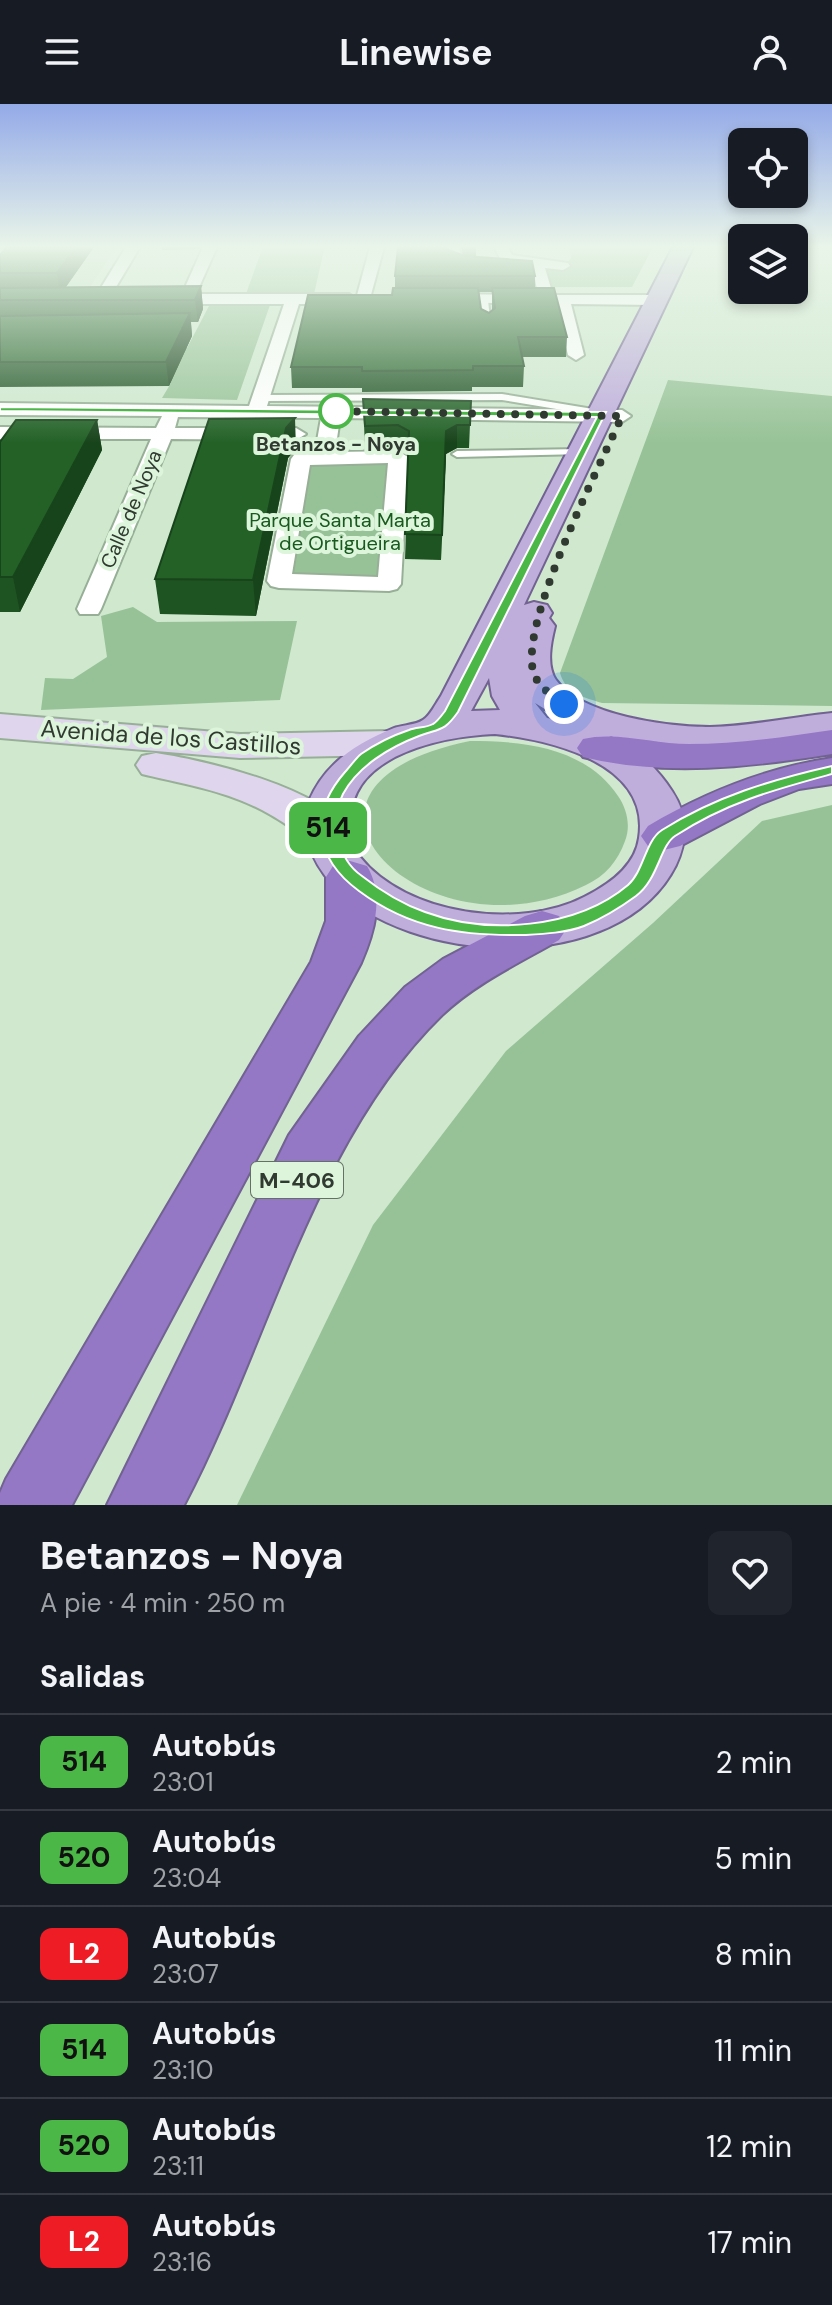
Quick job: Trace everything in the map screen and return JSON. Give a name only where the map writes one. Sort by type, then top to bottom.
[{"type":"highway","points":[[598,748],[651,756],[720,757],[832,742]]},
{"type":"highway","points":[[664,836],[713,807],[767,786],[832,771]]},
{"type":"highway","name":"M-406","points":[[32,1505],[336,963],[350,932],[354,907],[339,854]]},
{"type":"highway","name":"M-406","points":[[144,1505],[166,1465],[310,1152],[378,1051],[424,1001],[461,972],[542,928]]},
{"type":"main road","points":[[650,312],[550,581],[535,631],[532,655],[534,673],[541,688],[591,718],[633,731],[712,739],[832,725]]},
{"type":"main road","points":[[439,727],[460,698],[581,452],[613,415],[667,312]]},
{"type":"main road","points":[[532,725],[515,706],[509,691],[508,674],[516,646],[550,581]]},
{"type":"main road","points":[[476,721],[532,725],[598,748],[633,771],[657,801],[664,836],[647,876],[632,891],[578,922],[542,928],[452,927],[417,916],[379,898],[339,854],[329,814],[337,791],[365,758],[389,743],[439,727],[476,721]]},
{"type":"street","points":[[260,404],[289,312]]},
{"type":"street","points":[[559,312],[576,355]]},
{"type":"street","points":[[0,409],[174,409],[260,404],[332,411],[613,415]]},
{"type":"street","name":"Calle de Noya","points":[[89,609],[174,409]]},
{"type":"street","points":[[324,458],[332,411]]},
{"type":"street","points":[[0,433],[296,434]]},
{"type":"street","points":[[398,457],[389,584],[279,581],[301,459],[324,458],[398,457]]},
{"type":"street","name":"Avenida de los Castillos","points":[[0,726],[240,746],[389,743]]},
{"type":"street","name":"Avenida de los Castillos","points":[[0,749],[115,759],[217,775],[273,797],[339,854]]},
{"type":"lane","points":[[485,312],[487,328]]},
{"type":"lane","points":[[260,404],[502,397],[613,415]]},
{"type":"lane","points":[[457,454],[581,452]]},
{"type":"green space","points":[[206,312],[267,312],[237,400],[162,398],[171,383],[29,348],[187,348]]},
{"type":"green space","points":[[668,380],[832,396],[832,706],[602,703],[576,694],[566,686],[560,673]]},
{"type":"green space","name":"Parque Santa Marta de Ortigueira","points":[[399,457],[390,585],[278,582],[300,458]]},
{"type":"green space","points":[[133,607],[157,622],[297,621],[280,700],[41,710],[45,678],[73,679],[107,657],[101,616]]},
{"type":"green space","points":[[470,741],[532,745],[552,750],[589,767],[604,780],[621,801],[628,824],[622,848],[610,867],[586,885],[526,903],[469,902],[419,886],[383,860],[365,828],[370,794],[404,764]]},
{"type":"green space","points":[[832,805],[832,1505],[237,1505],[373,1225],[506,1051],[653,923],[762,821]]},
{"type":"building","points":[[304,312],[560,312],[567,337],[518,337],[524,366],[473,366],[473,370],[362,371],[362,367],[291,367]]},
{"type":"building","points":[[190,313],[166,362],[0,362],[0,316]]},
{"type":"building","points":[[363,399],[471,401],[470,425],[457,425],[446,431],[442,535],[405,534],[409,431],[398,425],[365,426]]},
{"type":"building","points":[[295,418],[286,428],[253,580],[155,579],[209,419]]},
{"type":"building","points":[[16,420],[97,420],[13,577],[0,577],[0,442]]},
{"type":"bus line","name":"514","points":[[0,409],[603,414],[451,712],[439,727],[415,732],[365,758],[349,773],[337,791],[329,814],[328,832],[331,844],[350,877],[379,898],[417,916],[452,927],[496,929],[542,928],[578,922],[632,891],[647,876],[664,836],[713,807],[767,786],[832,771]]},
{"type":"place","name":"Betanzos - Noya","points":[[336,411]]},
{"type":"route","points":[[336,411],[332,411],[622,416],[550,581],[535,631],[532,655],[534,673],[541,688],[564,704]]}]
